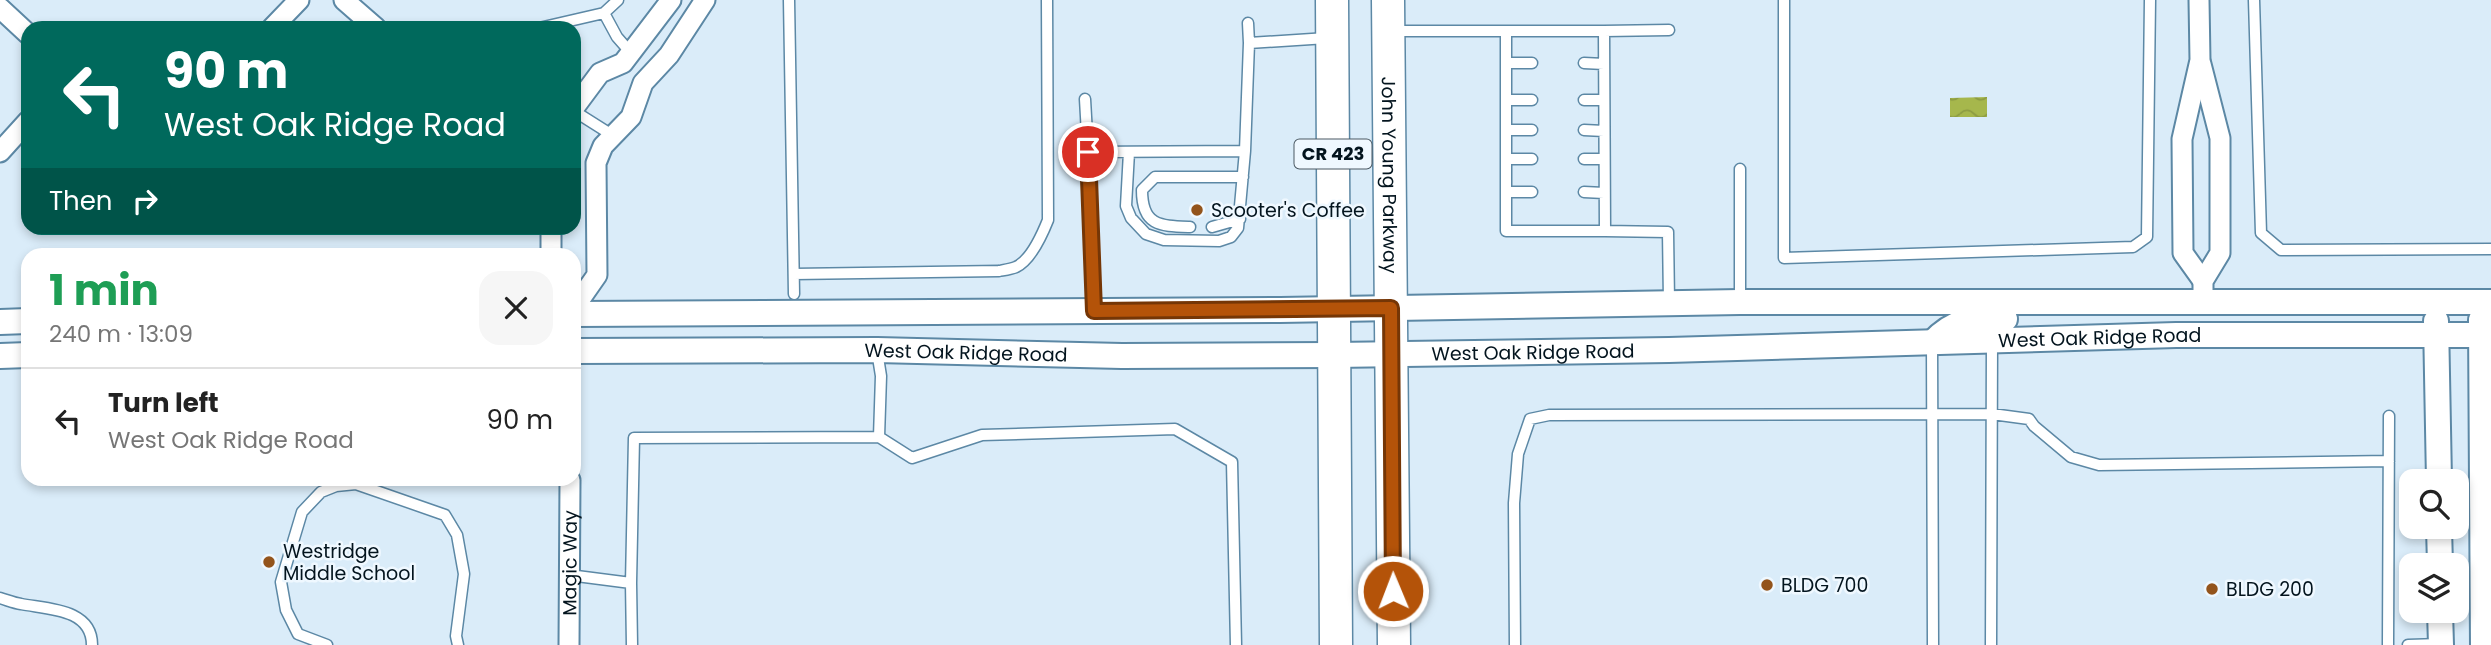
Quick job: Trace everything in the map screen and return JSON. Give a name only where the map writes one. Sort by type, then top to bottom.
[{"type":"highway","name":"CR 423","points":[[1332,0],[1336,645]]},
{"type":"highway","name":"John Young Parkway","points":[[1388,0],[1394,645]]},
{"type":"street","points":[[279,21],[299,0]]},
{"type":"street","points":[[344,0],[368,21]]},
{"type":"street","points":[[581,99],[600,73],[623,63],[671,0]]},
{"type":"street","points":[[581,298],[597,275],[596,163],[603,146],[631,117],[643,83],[669,55],[705,0]]},
{"type":"street","points":[[1932,343],[1956,323],[1977,319],[2143,318],[2177,313],[2203,292],[2220,253],[2220,138],[2200,60],[2199,0]]},
{"type":"street","points":[[0,8],[21,28]]},
{"type":"street","points":[[2200,60],[2182,139],[2183,253],[2203,292]]},
{"type":"street","points":[[0,152],[21,129]]},
{"type":"street","name":"West Oak Ridge Road","points":[[581,314],[1335,309],[2203,292],[2436,303],[2486,302]]},
{"type":"street","points":[[2483,645],[2487,565],[2486,302]]},
{"type":"street","points":[[2436,303],[2439,469]]},
{"type":"street","points":[[0,322],[21,321]]},
{"type":"street","name":"West Oak Ridge Road","points":[[581,351],[877,350],[1122,356],[1335,355],[1669,350],[2190,335],[2486,335]]},
{"type":"street","points":[[0,340],[21,340]]},
{"type":"street","points":[[0,356],[21,355]]},
{"type":"street","name":"Magic Way","points":[[569,645],[570,486]]},
{"type":"street","points":[[2440,623],[2441,644]]},
{"type":"lane","points":[[569,21],[604,13],[618,0]]},
{"type":"lane","points":[[789,0],[794,294]]},
{"type":"lane","points":[[794,274],[999,271],[1015,268],[1024,261],[1048,220],[1047,0]]},
{"type":"lane","points":[[1784,0],[1784,257],[2133,247],[2147,237],[2150,0]]},
{"type":"lane","points":[[2253,0],[2261,233],[2281,250],[2491,249]]},
{"type":"lane","points":[[604,13],[617,37],[631,53]]},
{"type":"lane","points":[[1129,152],[1126,206],[1130,218],[1146,234],[1164,240],[1219,241],[1231,237],[1238,228],[1240,219],[1245,151],[1248,23]]},
{"type":"lane","points":[[1388,31],[1669,30]]},
{"type":"lane","points":[[1506,31],[1506,231],[1668,232],[1669,304]]},
{"type":"lane","points":[[1604,31],[1605,231]]},
{"type":"lane","points":[[1249,43],[1332,37]]},
{"type":"lane","points":[[1506,63],[1532,63]]},
{"type":"lane","points":[[1584,64],[1604,64]]},
{"type":"lane","points":[[1085,99],[1094,311]]},
{"type":"lane","points":[[1506,100],[1532,100]]},
{"type":"lane","points":[[1584,100],[1604,100]]},
{"type":"lane","points":[[581,114],[612,135]]},
{"type":"lane","points":[[1506,130],[1532,130]]},
{"type":"lane","points":[[1584,130],[1604,131]]},
{"type":"lane","points":[[1088,152],[1245,151]]},
{"type":"lane","points":[[1506,159],[1532,159]]},
{"type":"lane","points":[[1584,159],[1604,159]]},
{"type":"lane","points":[[1740,169],[1740,302]]},
{"type":"lane","points":[[1126,190],[1142,190],[1155,177],[1243,177]]},
{"type":"lane","points":[[1142,190],[1142,203],[1152,221],[1165,226],[1190,227]]},
{"type":"lane","points":[[1506,192],[1532,192]]},
{"type":"lane","points":[[1584,192],[1604,193]]},
{"type":"lane","points":[[1212,227],[1240,219]]},
{"type":"lane","points":[[1991,645],[1992,341]]},
{"type":"lane","points":[[1932,343],[1933,645]]},
{"type":"lane","points":[[877,350],[881,376],[879,437]]},
{"type":"lane","points":[[1515,645],[1514,503],[1518,454],[1530,419],[1549,415],[1992,414],[2029,419],[2071,457],[2099,465],[2389,461]]},
{"type":"lane","points":[[2388,645],[2389,416]]},
{"type":"lane","points":[[632,645],[634,438],[879,437],[912,458],[982,435],[1175,429],[1232,462],[1236,645]]},
{"type":"lane","points":[[327,645],[298,634],[286,610],[281,582],[302,513],[321,492],[336,486]]},
{"type":"lane","points":[[362,486],[445,515],[457,535],[464,574],[457,640],[448,645]]},
{"type":"lane","points":[[569,575],[631,583]]},
{"type":"lane","points":[[0,598],[20,604],[59,609],[71,615],[82,622],[92,638],[92,645]]},
{"type":"lane","points":[[2408,645],[2441,644]]},
{"type":"water","points":[[1987,97],[1987,117],[1950,117],[1950,98]]},
{"type":"place","name":"Scooter's Coffee","points":[[1197,210]]},
{"type":"place","name":"Westridge Middle School","points":[[269,562]]},
{"type":"place","name":"BLDG 700","points":[[1767,585]]},
{"type":"place","name":"BLDG 200","points":[[2212,589]]},
{"type":"route","points":[[1088,152],[1094,311],[1391,308],[1393,591]]}]
